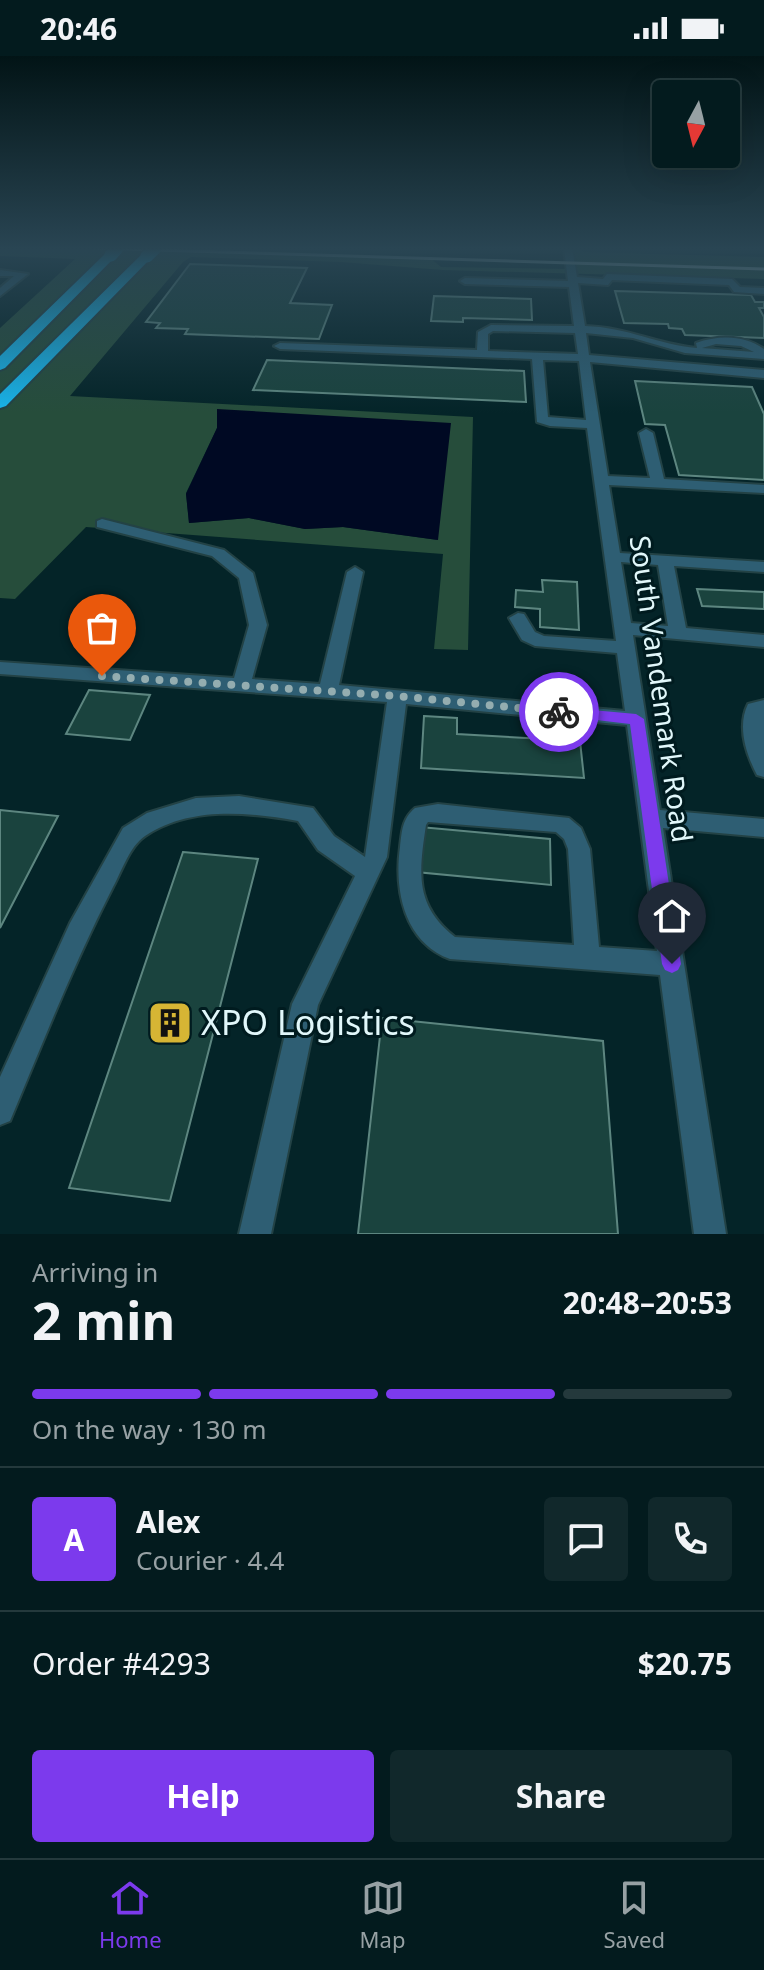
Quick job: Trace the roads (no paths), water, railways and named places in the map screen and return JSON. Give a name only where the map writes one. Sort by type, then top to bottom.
[{"type":"highway","points":[[0,365],[62,303]]},
{"type":"highway","points":[[0,403],[100,303]]},
{"type":"street","name":"South Vandemark Road","points":[[575,303],[710,1234]]},
{"type":"street","points":[[280,346],[482,354],[537,356],[583,357],[758,374],[764,356],[759,348],[747,343],[707,342],[697,351],[634,335],[578,328],[491,328],[483,332],[482,354]]},
{"type":"street","points":[[537,356],[542,419],[593,424]]},
{"type":"street","points":[[646,433],[658,483]]},
{"type":"street","points":[[603,480],[764,489]]},
{"type":"street","points":[[102,524],[218,553],[247,576],[258,625],[241,685]]},
{"type":"street","points":[[613,557],[764,567]]},
{"type":"street","points":[[665,561],[678,633]]},
{"type":"street","points":[[328,691],[355,572]]},
{"type":"street","points":[[518,618],[528,636],[541,642],[678,633],[764,641]]},
{"type":"street","points":[[0,668],[397,696],[636,719]]},
{"type":"street","points":[[255,1234],[305,1004],[376,857],[397,696]]},
{"type":"street","points":[[764,707],[755,709],[753,736],[764,769]]},
{"type":"street","points":[[0,1111],[77,932],[132,833],[175,810],[217,804],[263,805],[305,814],[326,843],[369,873]]},
{"type":"street","points":[[587,958],[579,849],[573,834],[561,824],[438,813],[423,814],[415,821],[406,877],[412,905],[440,941],[450,948],[587,958],[672,964]]},
{"type":"street","points":[[651,818],[764,828]]},
{"type":"water","points":[[217,409],[451,423],[438,540],[343,527],[305,529],[249,518],[189,523],[186,494],[217,428]]},
{"type":"place","name":"XPO Logistics","points":[[170,1023]]}]
